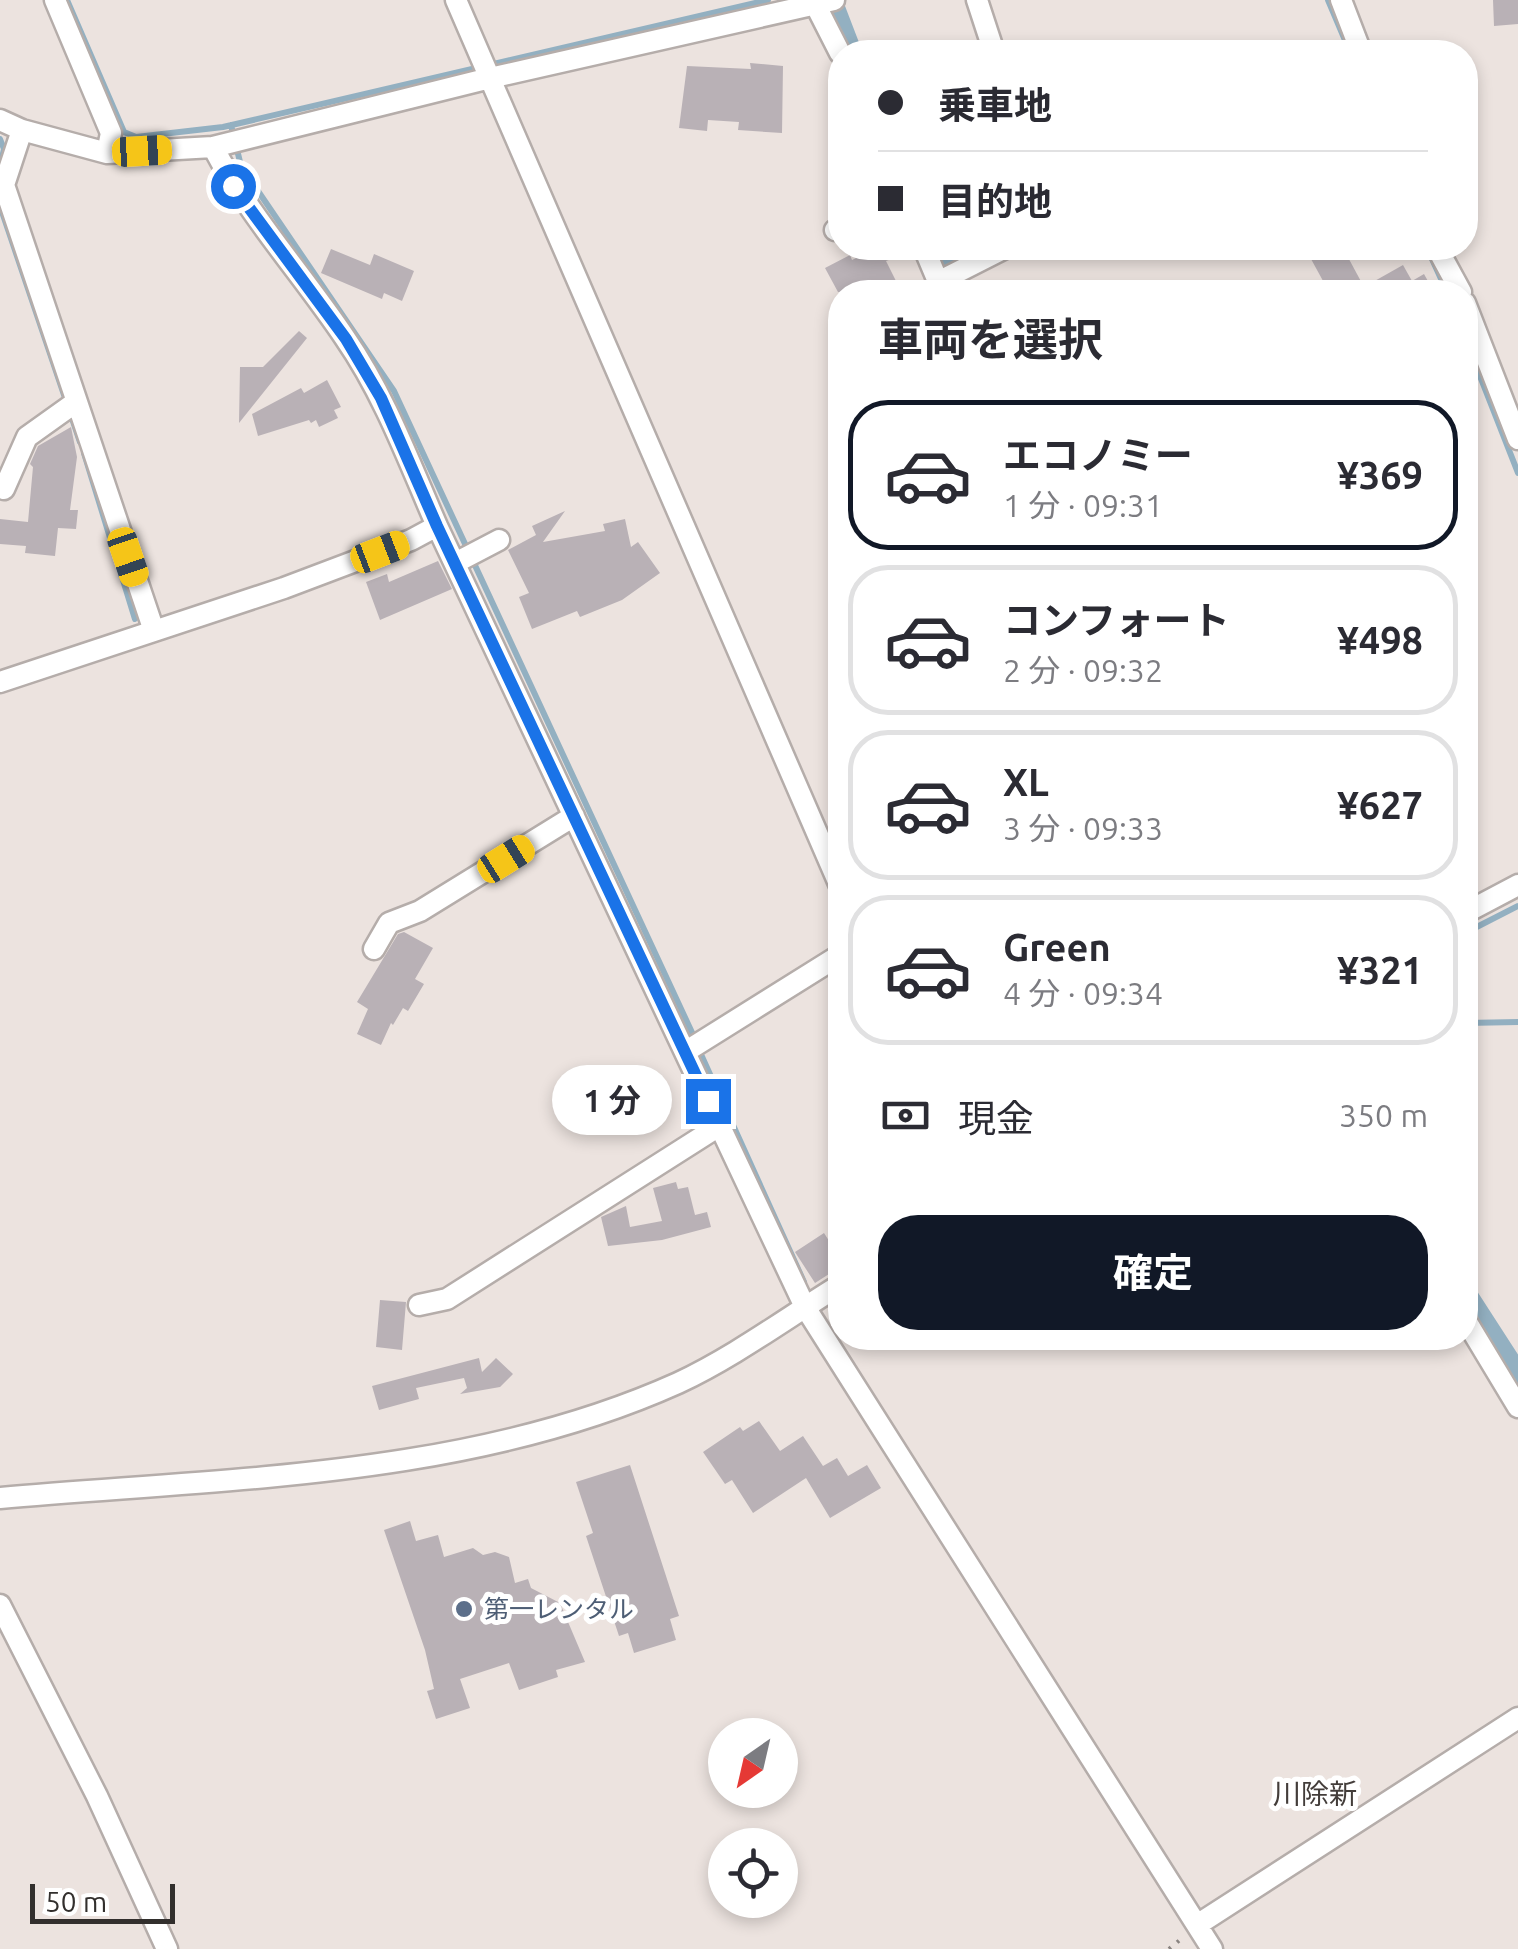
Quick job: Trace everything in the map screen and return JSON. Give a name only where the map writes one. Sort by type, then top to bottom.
[{"type":"street","points":[[55,0],[111,133],[107,154]]},
{"type":"street","points":[[456,0],[828,858]]},
{"type":"street","points":[[976,0],[990,40]]},
{"type":"street","points":[[1340,0],[1355,40]]},
{"type":"street","points":[[0,120],[107,154],[213,147],[820,2],[835,40]]},
{"type":"street","points":[[22,130],[4,185],[154,631]]},
{"type":"street","points":[[213,147],[233,186],[346,339],[381,398],[437,526],[719,1126],[805,1307],[828,1343]]},
{"type":"street","points":[[952,280],[985,260]]},
{"type":"street","points":[[1478,336],[1518,438]]},
{"type":"street","points":[[4,489],[28,437],[76,402]]},
{"type":"street","points":[[0,682],[284,588],[411,540],[437,526]]},
{"type":"street","points":[[455,563],[499,540]]},
{"type":"street","points":[[374,949],[389,923],[420,912],[574,816]]},
{"type":"street","points":[[1478,906],[1518,885]]},
{"type":"street","points":[[686,1052],[828,963]]},
{"type":"street","points":[[419,1305],[447,1298],[719,1126]]},
{"type":"street","points":[[0,1498],[347,1467],[423,1457],[534,1433],[680,1382],[828,1292]]},
{"type":"street","points":[[1478,1341],[1518,1406]]},
{"type":"street","points":[[832,1350],[1212,1949]]},
{"type":"street","points":[[0,1605],[130,1865],[167,1949]]},
{"type":"street","points":[[1197,1926],[1518,1718]]},
{"type":"building","points":[[1493,0],[1518,0],[1518,24],[1494,26]]},
{"type":"building","points":[[750,63],[783,66],[782,133],[738,130],[739,122],[708,120],[707,131],[679,128],[687,66],[751,69]]},
{"type":"building","points":[[331,249],[370,265],[374,254],[414,271],[402,301],[384,293],[382,299],[321,273]]},
{"type":"building","points":[[840,260],[889,260],[896,280],[832,280],[825,268]]},
{"type":"building","points":[[1312,260],[1349,260],[1360,280],[1323,280]]},
{"type":"building","points":[[1403,265],[1411,280],[1376,280]]},
{"type":"building","points":[[299,331],[307,338],[239,423],[240,367],[263,367]]},
{"type":"building","points":[[327,380],[341,407],[334,410],[338,418],[319,427],[316,420],[309,420],[258,436],[252,414],[301,388],[304,393]]},
{"type":"building","points":[[71,427],[77,457],[70,510],[78,510],[76,529],[58,528],[55,556],[25,553],[26,546],[0,544],[0,519],[28,522],[33,467],[30,464],[38,446]]},
{"type":"building","points":[[565,511],[543,542],[605,531],[603,524],[625,519],[631,547],[638,542],[660,573],[622,600],[580,617],[577,611],[532,629],[519,597],[529,593],[508,550],[536,535],[532,526]]},
{"type":"building","points":[[438,561],[452,589],[380,620],[366,582],[387,574],[389,582]]},
{"type":"building","points":[[404,932],[433,948],[415,979],[424,984],[408,1011],[403,1008],[391,1023],[381,1045],[357,1034],[368,1009],[357,1002],[398,934]]},
{"type":"building","points":[[676,1182],[678,1189],[688,1187],[695,1215],[707,1212],[711,1227],[662,1240],[608,1246],[601,1217],[626,1206],[630,1227],[662,1221],[653,1188]]},
{"type":"building","points":[[824,1233],[828,1239],[828,1275],[815,1283],[795,1252]]},
{"type":"building","points":[[380,1300],[406,1302],[402,1350],[376,1347]]},
{"type":"building","points":[[479,1358],[482,1372],[496,1358],[513,1374],[500,1387],[460,1394],[467,1388],[464,1378],[416,1388],[419,1399],[379,1410],[372,1386]]},
{"type":"building","points":[[759,1421],[780,1451],[803,1436],[823,1466],[837,1458],[848,1476],[867,1465],[881,1488],[830,1518],[806,1478],[753,1513],[732,1480],[725,1484],[703,1452],[740,1427],[743,1431]]},
{"type":"building","points":[[630,1465],[679,1616],[670,1619],[676,1640],[634,1653],[628,1633],[619,1636],[586,1536],[593,1533],[576,1482]]},
{"type":"building","points":[[410,1521],[416,1541],[438,1535],[444,1557],[473,1548],[483,1555],[495,1552],[509,1557],[515,1583],[528,1579],[531,1588],[560,1603],[585,1662],[556,1670],[558,1677],[519,1690],[509,1663],[460,1679],[470,1708],[436,1719],[427,1691],[434,1689],[425,1650],[384,1530]]},
{"type":"waterway","points":[[67,0],[124,132],[136,137],[223,127],[768,0]]},
{"type":"waterway","points":[[832,0],[847,40]]},
{"type":"waterway","points":[[1328,0],[1345,40]]},
{"type":"waterway","points":[[231,125],[241,166],[394,391],[695,1039]]},
{"type":"waterway","points":[[0,139],[4,149],[0,166]]},
{"type":"waterway","points":[[0,206],[80,442]]},
{"type":"waterway","points":[[948,260],[957,280]]},
{"type":"waterway","points":[[1432,260],[1442,280]]},
{"type":"waterway","points":[[1478,371],[1518,473]]},
{"type":"waterway","points":[[84,453],[135,619]]},
{"type":"waterway","points":[[1478,926],[1518,906]]},
{"type":"waterway","points":[[1478,1023],[1518,1022]]},
{"type":"waterway","points":[[699,1050],[804,1282]]},
{"type":"waterway","points":[[1478,1311],[1518,1373]]},
{"type":"place","name":"第一レンタル","points":[[464,1609]]},
{"type":"district","name":"川除新","points":[[1315,1793]]},
{"type":"route","points":[[233,186],[346,339],[381,398],[437,526],[708,1101]]}]
